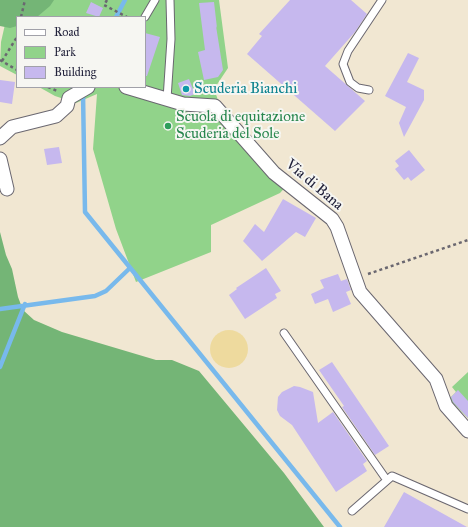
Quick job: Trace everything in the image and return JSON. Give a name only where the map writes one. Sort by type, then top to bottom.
[{"type":"street","points":[[0,138],[12,127],[56,116],[67,106],[69,98],[86,88]]},
{"type":"street","name":"Via di Bana","points":[[129,88],[183,104],[211,104],[219,108],[274,173],[332,219],[337,227],[360,292],[436,379],[446,406],[468,431]]},
{"type":"street","points":[[0,159],[7,189]]},
{"type":"lane","points":[[146,16],[155,0]]},
{"type":"lane","points":[[167,99],[171,38],[170,0]]},
{"type":"lane","points":[[369,90],[358,88],[350,82],[343,64],[348,51],[382,0]]},
{"type":"lane","points":[[284,333],[386,479]]},
{"type":"lane","points":[[352,511],[386,479],[395,476],[417,488],[468,509]]},
{"type":"path","points":[[22,16],[25,0]]},
{"type":"path","points":[[107,0],[104,5],[125,16]]},
{"type":"path","points":[[16,38],[1,61],[16,69]]},
{"type":"path","points":[[355,279],[468,240]]},
{"type":"green space","points":[[0,0],[54,0],[50,6],[38,16],[16,16],[16,26],[10,28],[0,26]]},
{"type":"green space","name":"Scuola di equitazione Scuderia del Sole","points":[[14,0],[219,0],[228,68],[214,89],[218,100],[291,181],[280,193],[211,225],[211,252],[136,282],[116,229],[93,149],[97,94],[76,103],[55,96],[41,88],[146,88],[146,16],[16,16],[16,74],[0,66],[1,42],[8,11]]},
{"type":"green space","points":[[0,232],[23,310],[34,320],[62,332],[156,360],[172,360],[199,371],[284,473],[324,527],[0,527]]},
{"type":"green space","points":[[468,372],[468,418],[449,399],[456,392],[452,387]]},
{"type":"sand","points":[[225,330],[233,330],[243,335],[247,342],[247,356],[243,363],[233,368],[225,368],[215,363],[213,360],[210,353],[210,345],[215,335],[218,333]]},
{"type":"building","points":[[290,0],[351,0],[367,14],[355,32],[325,66],[365,101],[335,131],[247,54],[262,36],[259,34]]},
{"type":"building","points":[[91,2],[103,8],[99,16],[86,13]]},
{"type":"building","points":[[214,2],[223,70],[218,77],[204,80],[198,52],[205,50],[199,3]]},
{"type":"building","points":[[146,33],[160,37],[146,76]]},
{"type":"building","points":[[408,53],[419,58],[407,82],[424,90],[424,100],[404,137],[399,123],[406,107],[385,96]]},
{"type":"building","name":"Scuderia Bianchi","points":[[189,79],[195,94],[190,96],[182,95],[178,83]]},
{"type":"building","points":[[0,80],[15,82],[12,104],[0,102]]},
{"type":"building","points":[[59,147],[62,163],[47,165],[44,149]]},
{"type":"building","points":[[409,150],[425,170],[411,181],[408,177],[404,180],[395,169],[399,166],[395,161]]},
{"type":"building","points":[[283,199],[316,218],[305,237],[296,232],[262,261],[243,241],[255,224],[264,232]]},
{"type":"building","points":[[266,268],[281,291],[275,294],[277,298],[245,319],[229,295],[237,289],[236,288]]},
{"type":"building","points":[[338,274],[341,281],[347,279],[351,290],[346,292],[351,304],[333,312],[328,299],[315,304],[311,294],[324,288],[320,280]]},
{"type":"building","points":[[332,362],[389,446],[375,455],[319,370]]},
{"type":"building","points":[[294,386],[313,392],[318,423],[333,412],[367,461],[363,464],[367,471],[336,492],[292,425],[280,416],[277,410],[278,397],[282,392]]},
{"type":"building","points":[[458,390],[468,401],[468,418],[453,402],[451,397]]},
{"type":"building","points":[[404,492],[467,527],[384,527]]},
{"type":"waterway","points":[[117,16],[125,0]]},
{"type":"waterway","points":[[83,93],[85,212],[340,527]]},
{"type":"waterway","points":[[0,309],[95,296],[106,291],[130,268]]},
{"type":"waterway","points":[[0,367],[25,304]]},
{"type":"place","name":"Scuderia Bianchi","points":[[186,89]]},
{"type":"place","name":"Scuola di equitazione Scuderia del Sole","points":[[168,126]]}]
